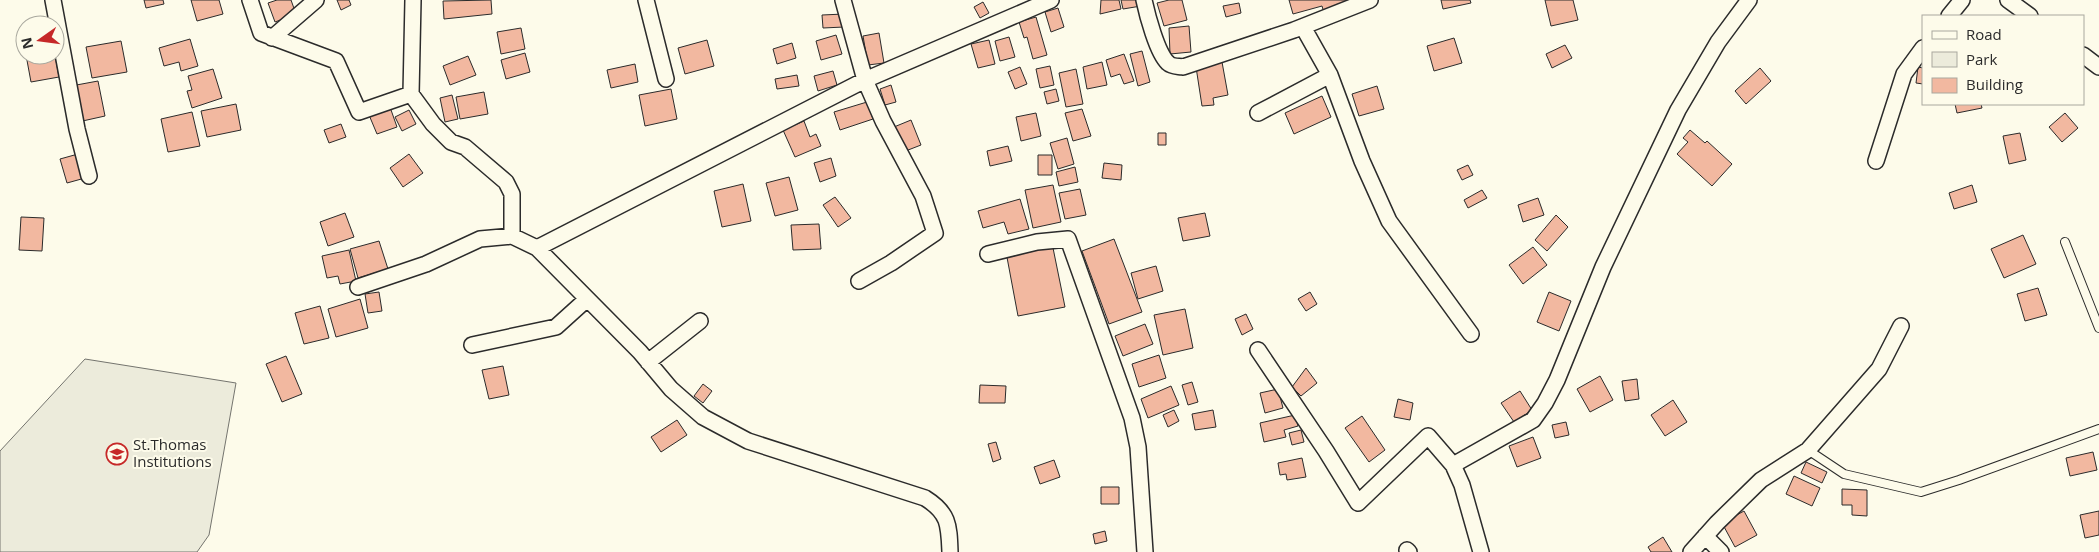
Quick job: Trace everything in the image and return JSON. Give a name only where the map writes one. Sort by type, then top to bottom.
[{"type":"street","points":[[53,0],[77,129],[89,176]]},
{"type":"street","points":[[250,0],[261,33],[336,60],[359,112],[411,94]]},
{"type":"street","points":[[272,38],[316,0]]},
{"type":"street","points":[[413,0],[411,94],[433,124],[451,142],[465,147],[506,182],[512,194],[512,236]]},
{"type":"street","points":[[646,0],[666,78]]},
{"type":"street","points":[[843,0],[865,80],[883,121],[923,196],[935,233],[892,263],[859,281]]},
{"type":"street","points":[[537,248],[865,80],[1051,0]]},
{"type":"street","points":[[1144,0],[1164,58],[1171,65],[1183,66],[1303,27],[1370,0]]},
{"type":"street","points":[[1453,465],[1533,420],[1545,403],[1557,380],[1603,266],[1678,110],[1718,42],[1749,0]]},
{"type":"street","points":[[1950,15],[1962,0]]},
{"type":"street","points":[[2008,0],[2029,15]]},
{"type":"street","points":[[1303,27],[1330,75],[1362,161],[1389,221],[1471,334]]},
{"type":"street","points":[[1876,161],[1904,74],[1922,49]]},
{"type":"street","points":[[2084,56],[2099,67]]},
{"type":"street","points":[[1258,113],[1330,75]]},
{"type":"street","points":[[358,287],[426,264],[480,240],[512,236],[537,248],[648,362],[671,389],[703,417],[748,441],[925,498],[940,507],[946,521],[950,552]]},
{"type":"street","points":[[988,254],[1037,242],[1068,239],[1132,418],[1138,447],[1145,552]]},
{"type":"street","points":[[472,345],[556,326],[587,299]]},
{"type":"street","points":[[648,362],[700,321]]},
{"type":"street","points":[[1691,552],[1761,480],[1808,450],[1879,369],[1901,326]]},
{"type":"street","points":[[1258,350],[1326,451],[1358,503],[1428,436],[1453,465],[1462,485],[1481,552]]},
{"type":"street","points":[[1705,536],[1721,552]]},
{"type":"lane","points":[[2065,242],[2099,328]]},
{"type":"lane","points":[[1808,450],[1844,474],[1920,492],[2099,429]]},
{"type":"green space","name":"St.Thomas Institutions","points":[[85,359],[236,383],[209,535],[197,552],[0,552],[0,451]]},
{"type":"building","points":[[144,0],[163,0],[164,4],[146,8]]},
{"type":"building","points":[[191,0],[219,0],[223,14],[197,21]]},
{"type":"building","points":[[277,0],[291,0],[296,14],[275,22],[268,3]]},
{"type":"building","points":[[337,0],[349,0],[351,5],[341,10]]},
{"type":"building","points":[[491,0],[492,14],[444,19],[443,1]]},
{"type":"building","points":[[1101,0],[1119,0],[1121,9],[1100,14]]},
{"type":"building","points":[[1121,0],[1140,0],[1141,6],[1123,9]]},
{"type":"building","points":[[1169,0],[1182,0],[1187,20],[1164,26],[1157,3]]},
{"type":"building","points":[[1289,0],[1350,0],[1324,13],[1322,6],[1293,14]]},
{"type":"building","points":[[1441,0],[1470,0],[1471,3],[1443,9]]},
{"type":"building","points":[[1545,0],[1573,0],[1578,20],[1551,26]]},
{"type":"building","points":[[983,2],[989,13],[980,18],[974,7]]},
{"type":"building","points":[[1239,3],[1241,13],[1226,17],[1223,6]]},
{"type":"building","points":[[1058,8],[1064,27],[1051,32],[1045,12]]},
{"type":"building","points":[[844,14],[844,27],[823,28],[822,15]]},
{"type":"building","points":[[1036,17],[1047,55],[1033,59],[1027,37],[1024,38],[1019,22]]},
{"type":"building","points":[[1189,26],[1191,52],[1170,54],[1169,28]]},
{"type":"building","points":[[521,28],[525,49],[501,54],[497,32]]},
{"type":"building","points":[[879,33],[884,63],[868,65],[863,36]]},
{"type":"building","points":[[836,35],[842,54],[821,60],[816,41]]},
{"type":"building","points":[[1009,37],[1015,57],[1000,61],[995,41]]},
{"type":"building","points":[[1454,38],[1462,63],[1434,71],[1427,46]]},
{"type":"building","points":[[190,39],[198,66],[181,71],[179,62],[164,66],[159,48]]},
{"type":"building","points":[[707,40],[714,66],[685,74],[678,48]]},
{"type":"building","points":[[989,40],[995,64],[978,68],[971,44]]},
{"type":"building","points":[[121,41],[127,72],[92,78],[86,47]]},
{"type":"building","points":[[792,43],[796,58],[777,64],[773,49]]},
{"type":"building","points":[[1565,45],[1572,58],[1552,68],[1546,54]]},
{"type":"building","points":[[1142,51],[1150,82],[1138,86],[1130,54]]},
{"type":"building","points":[[525,53],[530,72],[506,79],[501,60]]},
{"type":"building","points":[[1124,54],[1134,81],[1124,84],[1120,74],[1111,77],[1106,60]]},
{"type":"building","points":[[468,56],[476,75],[450,85],[443,66]]},
{"type":"building","points":[[1102,62],[1107,85],[1087,89],[1083,67]]},
{"type":"building","points":[[1222,62],[1228,95],[1213,98],[1214,105],[1202,106],[1196,67]]},
{"type":"building","points":[[635,64],[638,82],[611,88],[607,70]]},
{"type":"building","points":[[28,65],[57,65],[59,77],[31,82]]},
{"type":"building","points":[[1050,66],[1054,85],[1040,88],[1036,69]]},
{"type":"building","points":[[1020,67],[1027,84],[1015,89],[1008,72]]},
{"type":"building","points":[[1918,67],[1922,68],[1922,84],[1916,83]]},
{"type":"building","points":[[1760,68],[1771,81],[1746,104],[1735,91]]},
{"type":"building","points":[[213,69],[222,98],[192,108],[187,91],[192,90],[188,76]]},
{"type":"building","points":[[1076,69],[1083,104],[1066,107],[1059,73]]},
{"type":"building","points":[[833,71],[837,85],[818,91],[814,76]]},
{"type":"building","points":[[797,75],[799,86],[777,89],[775,79]]},
{"type":"building","points":[[98,81],[105,116],[78,122],[71,86]]},
{"type":"building","points":[[891,85],[896,102],[885,105],[880,89]]},
{"type":"building","points":[[1377,86],[1384,109],[1359,116],[1352,94]]},
{"type":"building","points":[[671,89],[677,119],[645,126],[639,95]]},
{"type":"building","points":[[1056,89],[1059,101],[1047,104],[1044,92]]},
{"type":"building","points":[[484,92],[488,114],[460,119],[456,97]]},
{"type":"building","points":[[452,95],[458,119],[445,122],[440,98]]},
{"type":"building","points":[[1322,96],[1331,117],[1294,134],[1285,113]]},
{"type":"building","points":[[867,102],[873,119],[840,130],[834,112]]},
{"type":"building","points":[[236,104],[241,130],[207,137],[201,111]]},
{"type":"building","points":[[1955,105],[1981,105],[1982,108],[1957,113]]},
{"type":"building","points":[[390,107],[397,127],[377,134],[369,115]]},
{"type":"building","points":[[1082,109],[1091,136],[1073,141],[1065,113]]},
{"type":"building","points":[[409,110],[416,124],[402,131],[395,117]]},
{"type":"building","points":[[192,112],[200,146],[168,152],[161,119]]},
{"type":"building","points":[[1036,113],[1041,136],[1021,141],[1016,117]]},
{"type":"building","points":[[2065,113],[2078,128],[2062,142],[2049,127]]},
{"type":"building","points":[[911,120],[921,145],[903,152],[894,127]]},
{"type":"building","points":[[804,121],[810,137],[816,134],[821,146],[795,157],[783,130]]},
{"type":"building","points":[[341,124],[346,137],[329,143],[324,130]]},
{"type":"building","points":[[1690,130],[1705,143],[1707,141],[1732,164],[1712,186],[1677,154],[1688,142],[1683,138]]},
{"type":"building","points":[[1158,133],[1166,133],[1166,145],[1158,145]]},
{"type":"building","points":[[2020,133],[2026,160],[2009,164],[2003,136]]},
{"type":"building","points":[[1067,138],[1074,164],[1058,169],[1050,143]]},
{"type":"building","points":[[1008,146],[1012,161],[990,166],[987,151]]},
{"type":"building","points":[[78,154],[85,178],[67,183],[60,159]]},
{"type":"building","points":[[409,154],[423,173],[403,187],[390,168]]},
{"type":"building","points":[[1038,155],[1052,155],[1052,175],[1038,175]]},
{"type":"building","points":[[831,158],[836,176],[820,182],[814,163]]},
{"type":"building","points":[[1104,163],[1122,165],[1121,180],[1102,178]]},
{"type":"building","points":[[1468,165],[1473,175],[1462,180],[1457,170]]},
{"type":"building","points":[[1075,167],[1078,182],[1059,186],[1056,172]]},
{"type":"building","points":[[789,177],[798,210],[775,216],[766,183]]},
{"type":"building","points":[[743,184],[751,221],[722,227],[714,191]]},
{"type":"building","points":[[1053,185],[1061,222],[1033,228],[1025,190]]},
{"type":"building","points":[[1972,185],[1977,202],[1954,209],[1949,193]]},
{"type":"building","points":[[1080,189],[1086,215],[1065,219],[1059,193]]},
{"type":"building","points":[[1482,190],[1487,198],[1468,208],[1464,200]]},
{"type":"building","points":[[835,197],[851,218],[838,227],[823,205]]},
{"type":"building","points":[[1538,198],[1544,215],[1523,222],[1518,205]]},
{"type":"building","points":[[1020,199],[1029,229],[1008,234],[1004,222],[983,228],[978,211]]},
{"type":"building","points":[[345,213],[354,237],[328,246],[320,222]]},
{"type":"building","points":[[1205,213],[1210,236],[1183,241],[1178,218]]},
{"type":"building","points":[[1556,215],[1568,227],[1547,251],[1535,240]]},
{"type":"building","points":[[21,217],[44,218],[42,251],[19,250]]},
{"type":"building","points":[[819,224],[821,249],[793,250],[791,225]]},
{"type":"building","points":[[2023,235],[2036,264],[2004,278],[1991,249]]},
{"type":"building","points":[[1114,239],[1142,312],[1109,324],[1082,251]]},
{"type":"building","points":[[379,241],[388,269],[358,278],[350,249]]},
{"type":"building","points":[[1052,243],[1065,307],[1018,316],[1006,252]]},
{"type":"building","points":[[1533,247],[1547,265],[1523,284],[1509,265]]},
{"type":"building","points":[[349,250],[356,281],[340,284],[338,276],[327,278],[322,256]]},
{"type":"building","points":[[1156,266],[1163,291],[1138,299],[1131,273]]},
{"type":"building","points":[[2038,288],[2047,315],[2025,321],[2017,294]]},
{"type":"building","points":[[379,292],[382,311],[368,313],[365,294]]},
{"type":"building","points":[[1310,292],[1317,304],[1306,311],[1298,299]]},
{"type":"building","points":[[1549,292],[1571,301],[1559,331],[1537,322]]},
{"type":"building","points":[[360,299],[368,328],[336,337],[328,309]]},
{"type":"building","points":[[320,306],[329,338],[304,344],[295,313]]},
{"type":"building","points":[[1185,309],[1193,348],[1163,355],[1154,315]]},
{"type":"building","points":[[1246,314],[1253,329],[1242,335],[1235,319]]},
{"type":"building","points":[[1145,324],[1153,344],[1123,356],[1115,336]]},
{"type":"building","points":[[1159,355],[1166,378],[1139,387],[1132,364]]},
{"type":"building","points":[[286,356],[302,394],[282,402],[266,364]]},
{"type":"building","points":[[503,366],[509,395],[489,399],[482,370]]},
{"type":"building","points":[[1306,368],[1317,383],[1301,396],[1292,387]]},
{"type":"building","points":[[1600,376],[1613,400],[1590,412],[1577,389]]},
{"type":"building","points":[[1637,379],[1639,399],[1625,401],[1622,381]]},
{"type":"building","points":[[1192,382],[1198,402],[1188,405],[1182,385]]},
{"type":"building","points":[[703,384],[712,391],[703,403],[694,396]]},
{"type":"building","points":[[980,385],[1006,386],[1005,403],[979,403]]},
{"type":"building","points":[[1171,386],[1179,405],[1148,418],[1141,399]]},
{"type":"building","points":[[1278,389],[1283,408],[1265,413],[1260,393]]},
{"type":"building","points":[[1520,391],[1532,410],[1514,422],[1501,403]]},
{"type":"building","points":[[1398,399],[1413,403],[1410,420],[1394,417]]},
{"type":"building","points":[[1673,400],[1687,422],[1665,436],[1651,415]]},
{"type":"building","points":[[1174,410],[1179,421],[1168,427],[1163,415]]},
{"type":"building","points":[[1213,410],[1216,427],[1195,430],[1192,414]]},
{"type":"building","points":[[1295,415],[1298,426],[1284,430],[1286,437],[1264,442],[1260,423]]},
{"type":"building","points":[[1362,416],[1385,450],[1369,462],[1345,428]]},
{"type":"building","points":[[677,420],[687,435],[661,452],[651,437]]},
{"type":"building","points":[[1566,422],[1569,435],[1555,438],[1552,425]]},
{"type":"building","points":[[1301,430],[1304,442],[1292,445],[1289,433]]},
{"type":"building","points":[[1533,437],[1541,458],[1517,467],[1509,446]]},
{"type":"building","points":[[996,442],[1001,459],[993,462],[988,444]]},
{"type":"building","points":[[2093,452],[2097,470],[2070,476],[2066,458]]},
{"type":"building","points":[[1302,458],[1306,477],[1287,480],[1286,474],[1280,475],[1278,463]]},
{"type":"building","points":[[1054,460],[1060,477],[1040,484],[1034,467]]},
{"type":"building","points":[[1806,462],[1827,472],[1822,483],[1801,473]]},
{"type":"building","points":[[1794,476],[1820,488],[1812,506],[1786,494]]},
{"type":"building","points":[[1101,487],[1119,487],[1119,504],[1101,504]]},
{"type":"building","points":[[1842,489],[1867,490],[1867,516],[1852,515],[1852,505],[1842,505]]},
{"type":"building","points":[[1744,511],[1757,535],[1735,547],[1722,523]]},
{"type":"building","points":[[2099,511],[2099,535],[2085,538],[2080,515]]},
{"type":"building","points":[[1105,531],[1107,541],[1095,544],[1093,534]]},
{"type":"building","points":[[1663,537],[1672,552],[1651,552],[1648,547]]},
{"type":"place","name":"St.Thomas Institutions","points":[[117,454]]}]
